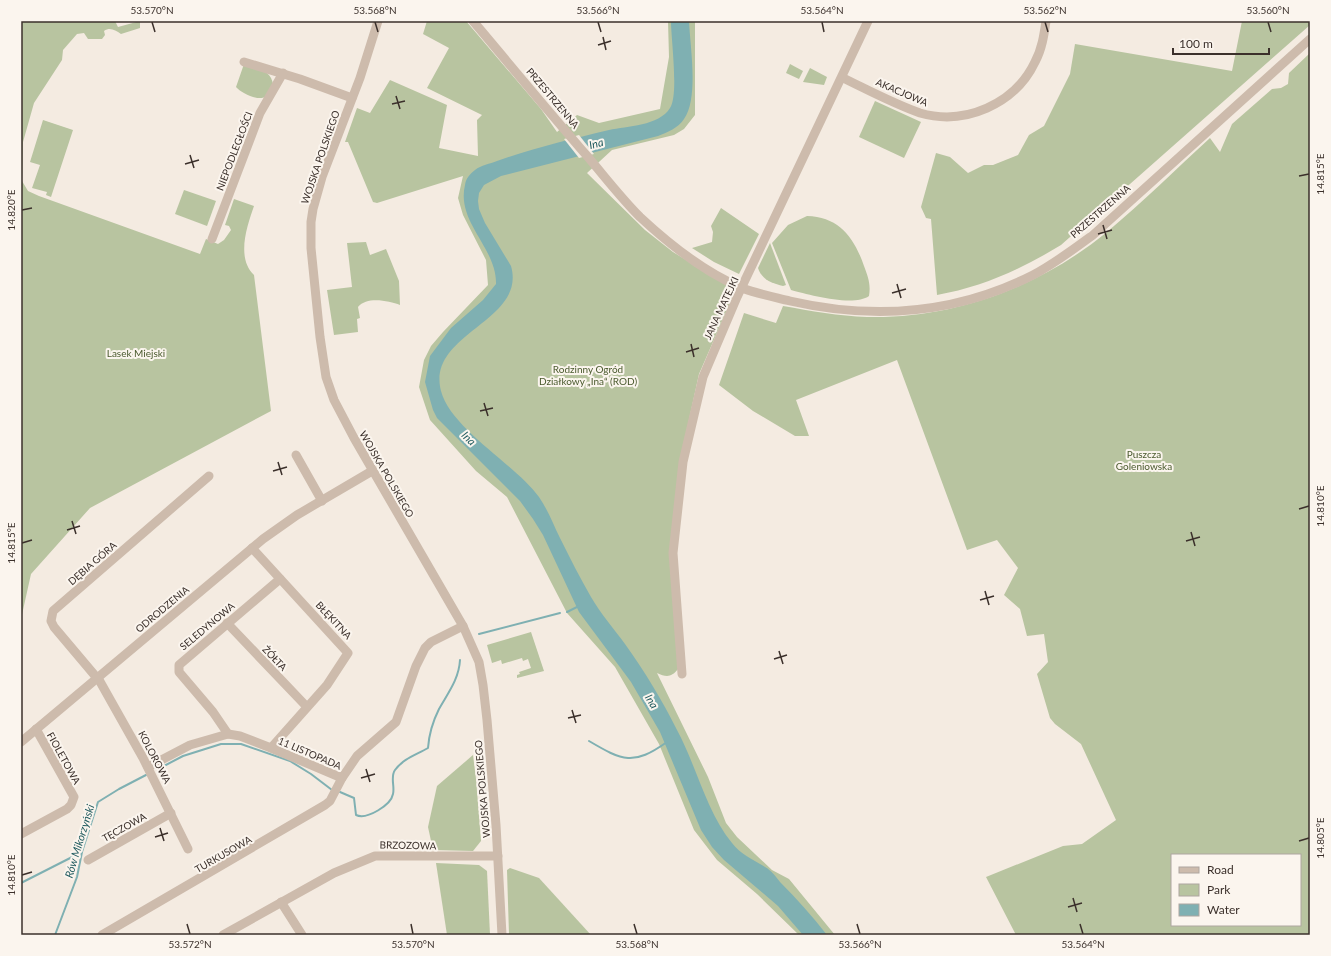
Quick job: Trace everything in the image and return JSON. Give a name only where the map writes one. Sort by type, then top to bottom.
[{"type":"street","name":"WOJSKA POLSKIEGO","points":[[378,21],[372,43],[314,202],[311,222],[311,248],[320,337],[326,377],[334,400],[372,471],[462,626],[476,654],[483,685],[498,856],[502,935]]},
{"type":"street","name":"PRZESTRZENNA","points":[[473,21],[640,216],[687,254],[717,276],[743,285],[760,294],[815,307],[861,312],[906,311],[968,300],[990,293],[1033,274],[1054,262],[1093,235],[1310,40]]},
{"type":"street","name":"JANA MATEJKI","points":[[682,674],[673,553],[684,462],[703,377],[743,285],[843,78],[868,21]]},
{"type":"street","name":"AKACJOWA","points":[[843,78],[920,113],[952,117],[975,113],[998,103],[1025,78],[1039,54],[1046,21]]},
{"type":"street","points":[[244,62],[282,73],[352,98]]},
{"type":"street","name":"NIEPODLEGŁOŚCI","points":[[212,239],[263,105],[282,73]]},
{"type":"street","points":[[296,455],[322,500]]},
{"type":"street","name":"ODRODZENIA","points":[[21,742],[276,529],[372,471]]},
{"type":"street","name":"DĘBIA GÓRA","points":[[97,678],[54,627],[51,621],[53,610],[209,476]]},
{"type":"street","name":"BŁĘKITNA","points":[[252,548],[348,653],[336,674],[271,748]]},
{"type":"street","name":"SELEDYNOWA","points":[[228,734],[221,722],[178,668],[183,661],[280,579]]},
{"type":"street","name":"ŻÓŁTA","points":[[227,624],[307,707]]},
{"type":"street","name":"11 LISTOPADA","points":[[228,734],[240,736],[342,778],[357,756],[396,722],[416,666],[425,648],[430,642],[462,626]]},
{"type":"street","name":"KOLOROWA","points":[[97,678],[148,767],[188,849]]},
{"type":"street","name":"FIOLETOWA","points":[[21,834],[67,808],[71,805],[74,798],[36,729]]},
{"type":"street","points":[[148,767],[190,745],[228,734]]},
{"type":"street","name":"TURKUSOWA","points":[[102,935],[325,806],[330,801],[342,778]]},
{"type":"street","name":"TĘCZOWA","points":[[88,860],[171,813]]},
{"type":"street","name":"BRZOZOWA","points":[[223,935],[334,873],[375,856],[498,856]]},
{"type":"street","points":[[281,902],[302,935]]},
{"type":"green space","name":"Lasek Miejski","points":[[21,21],[115,21],[118,27],[140,21],[140,28],[121,34],[117,31],[108,29],[104,31],[105,35],[102,39],[88,39],[84,33],[77,34],[63,50],[62,60],[34,103],[23,142],[22,181],[28,191],[39,196],[200,254],[206,239],[218,244],[224,240],[231,230],[229,226],[225,225],[234,199],[254,206],[246,232],[244,251],[245,260],[254,275],[271,411],[90,508],[31,574],[21,619]]},
{"type":"green space","name":"Rodzinny Ogród Działkowy „Ina“ (ROD)","points":[[427,21],[466,21],[541,109],[557,132],[577,115],[599,123],[660,109],[669,57],[668,21],[695,21],[695,115],[684,129],[674,135],[612,150],[587,173],[645,230],[673,252],[732,288],[734,294],[699,374],[683,447],[676,496],[678,669],[673,674],[668,676],[657,673],[708,777],[726,823],[737,837],[772,870],[789,879],[835,935],[799,935],[757,894],[717,860],[694,830],[659,744],[615,667],[567,613],[507,497],[476,471],[430,420],[419,387],[424,360],[431,346],[488,285],[486,260],[463,215],[458,198],[463,176],[377,203],[373,202],[348,142],[345,142],[357,108],[370,113],[390,80],[447,105],[439,148],[478,156],[477,120],[482,115],[427,88],[449,48],[423,34]]},
{"type":"green space","points":[[1242,21],[1310,21],[1310,25],[1061,245],[1032,262],[1001,276],[954,292],[937,295],[931,219],[926,218],[921,207],[936,153],[950,157],[968,173],[984,165],[993,165],[1018,155],[1029,135],[1044,126],[1070,74],[1075,44],[1232,71]]},
{"type":"green space","name":"Puszcza Goleniowska","points":[[1310,53],[1310,935],[1016,935],[986,877],[1063,846],[1082,844],[1116,820],[1081,744],[1055,724],[1050,718],[1037,674],[1048,662],[1044,634],[1027,636],[1020,609],[1004,595],[1018,568],[997,540],[967,550],[897,360],[796,400],[809,436],[795,436],[753,411],[719,385],[744,313],[776,323],[783,306],[867,317],[900,316],[932,312],[964,305],[994,296],[1025,284],[1081,252],[1107,232],[1210,138],[1220,152],[1232,124],[1272,89],[1281,88],[1288,84],[1289,73]]},
{"type":"green space","points":[[244,64],[263,70],[270,76],[273,85],[265,97],[258,98],[250,96],[236,87]]},
{"type":"green space","points":[[790,64],[803,71],[799,79],[786,73]]},
{"type":"green space","points":[[810,68],[827,77],[824,85],[803,82]]},
{"type":"green space","points":[[875,101],[921,122],[904,158],[859,137]]},
{"type":"green space","points":[[43,120],[73,130],[51,197],[46,195],[47,192],[32,188],[40,165],[30,162]]},
{"type":"green space","points":[[184,190],[216,201],[207,226],[175,214]]},
{"type":"green space","points":[[721,208],[759,234],[739,274],[714,262],[692,248],[712,242],[713,232],[711,226]]},
{"type":"green space","points":[[807,216],[828,220],[844,230],[855,246],[867,274],[870,292],[869,296],[862,299],[842,300],[820,297],[791,290],[772,243],[788,225]]},
{"type":"green space","points":[[366,242],[370,255],[386,249],[399,281],[400,305],[378,300],[367,301],[358,307],[360,318],[357,319],[358,332],[334,335],[327,290],[352,287],[347,243]]},
{"type":"green space","points":[[770,243],[786,285],[783,286],[775,284],[768,280],[762,275],[758,268]]},
{"type":"green space","points":[[531,632],[544,671],[517,678],[517,675],[520,674],[519,672],[531,668],[528,659],[523,661],[522,658],[502,664],[501,660],[492,663],[487,645]]},
{"type":"green space","points":[[473,755],[481,841],[473,851],[433,850],[428,827],[437,786]]},
{"type":"green space","points":[[436,863],[479,865],[487,871],[490,935],[447,935]]},
{"type":"green space","points":[[510,868],[539,878],[591,935],[509,935],[507,870]]},
{"type":"water","name":"Ina","points":[[671,21],[689,21],[692,57],[692,85],[689,110],[679,125],[658,136],[501,176],[484,185],[479,193],[479,209],[485,223],[511,266],[512,285],[505,301],[492,315],[461,341],[448,355],[440,371],[441,391],[447,405],[457,419],[470,433],[515,472],[539,497],[591,597],[653,686],[684,744],[709,803],[723,831],[739,851],[771,872],[827,935],[803,935],[778,906],[724,860],[712,847],[701,830],[660,732],[631,682],[579,612],[543,535],[520,501],[437,418],[433,410],[425,382],[430,356],[451,328],[483,300],[496,284],[495,271],[466,211],[464,198],[468,176],[480,167],[511,156],[609,130],[651,122],[665,114],[673,101],[674,91]]},
{"type":"pier","points":[[579,135],[594,154],[579,158],[564,139]]},
{"type":"waterway","name":"Rów Mikorzyński","points":[[567,612],[579,606]]},
{"type":"waterway","name":"Rów Mikorzyński","points":[[479,634],[560,613]]},
{"type":"waterway","name":"Rów Mikorzyński","points":[[340,792],[354,798],[356,815],[361,816],[372,813],[388,803],[393,794],[393,776],[395,770],[406,760],[428,748],[433,723],[455,680],[458,673],[460,660]]},
{"type":"waterway","points":[[589,741],[611,753],[628,758],[636,758],[645,755],[667,742]]},
{"type":"waterway","name":"Rów Mikorzyński","points":[[162,767],[183,756],[221,744],[241,744],[290,761],[311,774],[332,790]]},
{"type":"waterway","name":"Rów Mikorzyński","points":[[55,935],[77,877],[82,852],[98,802],[146,775]]},
{"type":"waterway","points":[[21,883],[82,852]]}]
